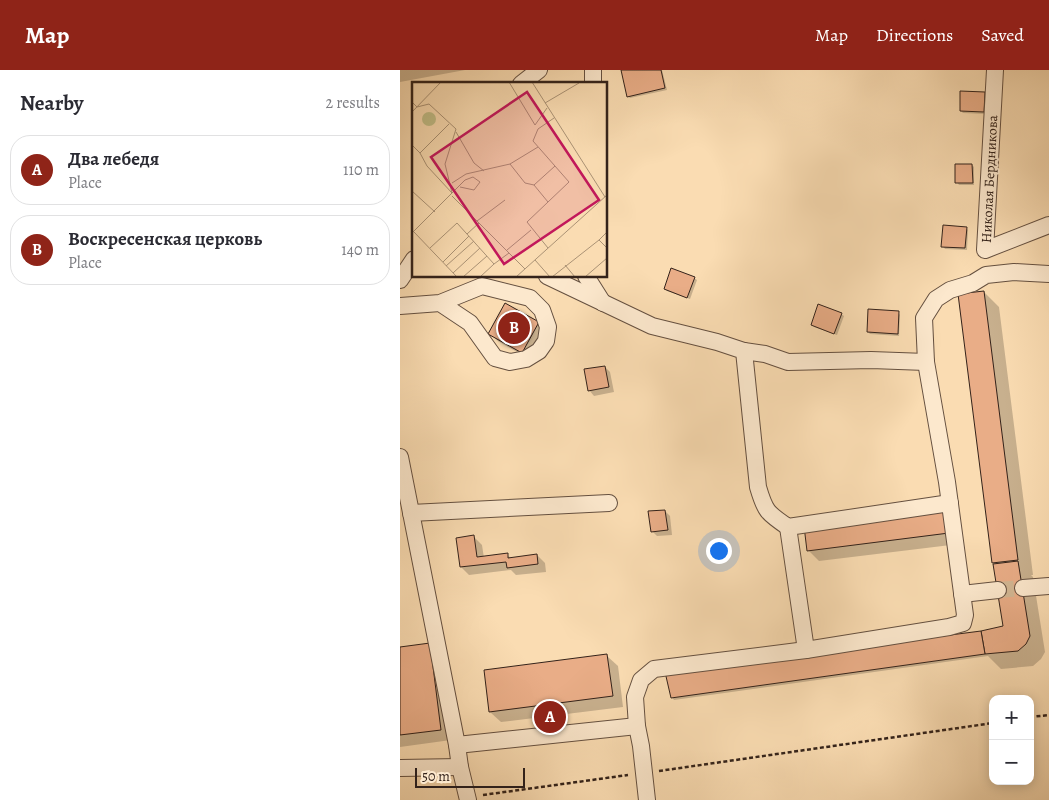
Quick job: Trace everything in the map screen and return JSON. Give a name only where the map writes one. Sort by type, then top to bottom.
[{"type":"street","points":[[524,82],[539,70]]},
{"type":"street","name":"Николая Бердникова","points":[[995,70],[985,250],[1049,225]]},
{"type":"street","points":[[985,250],[986,275]]},
{"type":"street","points":[[400,280],[412,262]]},
{"type":"street","points":[[646,800],[635,697],[641,680],[654,669],[806,650],[963,623],[965,615],[950,503],[926,362],[924,318],[936,299],[950,290],[973,283],[986,275],[1014,272],[1049,274]]},
{"type":"street","points":[[551,278],[652,326],[764,354],[788,362],[871,360],[926,362]]},
{"type":"street","points":[[587,278],[603,304]]},
{"type":"street","points":[[400,306],[440,302],[482,286],[530,298],[542,310],[548,327],[546,341],[539,351],[526,359],[510,362],[495,358],[470,323],[440,302]]},
{"type":"street","points":[[744,350],[758,487],[764,507],[773,517],[788,527],[950,503]]},
{"type":"street","points":[[400,457],[411,513],[407,531],[468,799]]},
{"type":"street","points":[[411,513],[609,503]]},
{"type":"street","points":[[788,527],[806,650]]},
{"type":"street","points":[[1022,588],[1049,586]]},
{"type":"street","points":[[962,594],[998,590]]},
{"type":"street","points":[[457,745],[637,726]]},
{"type":"street","points":[[400,768],[460,767]]},
{"type":"path","points":[[1034,716],[1049,714]]},
{"type":"path","points":[[468,799],[989,724]]},
{"type":"building","points":[[621,70],[661,70],[665,88],[627,97]]},
{"type":"building","points":[[960,91],[985,92],[984,112],[960,111]]},
{"type":"building","points":[[955,164],[972,164],[973,183],[955,183]]},
{"type":"building","points":[[943,225],[967,227],[965,248],[941,247]]},
{"type":"building","points":[[671,268],[695,277],[687,298],[664,289]]},
{"type":"building","points":[[984,291],[1018,560],[992,563],[958,294]]},
{"type":"building","points":[[505,303],[539,322],[522,353],[488,334]]},
{"type":"building","points":[[818,304],[842,313],[834,334],[811,325]]},
{"type":"building","points":[[868,309],[899,311],[898,334],[867,332]]},
{"type":"building","points":[[605,366],[609,387],[588,391],[584,369]]},
{"type":"building","points":[[946,508],[949,533],[807,551],[804,526]]},
{"type":"building","points":[[665,510],[668,530],[651,532],[648,511]]},
{"type":"building","points":[[474,535],[477,557],[508,553],[508,558],[537,554],[538,564],[507,568],[506,562],[460,567],[456,538]]},
{"type":"building","points":[[1018,561],[1030,636],[1026,644],[1018,651],[985,654],[981,631],[1003,626],[993,564]]},
{"type":"building","points":[[981,631],[985,654],[671,698],[665,672]]},
{"type":"building","points":[[430,643],[441,730],[400,735],[400,647]]},
{"type":"building","points":[[607,654],[613,696],[489,712],[484,670]]},
{"type":"tunnel","points":[[998,590],[1023,588]]},
{"type":"place","name":"Воскресенская церковь","points":[[514,328]]},
{"type":"place","name":"Два лебедя","points":[[550,717]]}]
